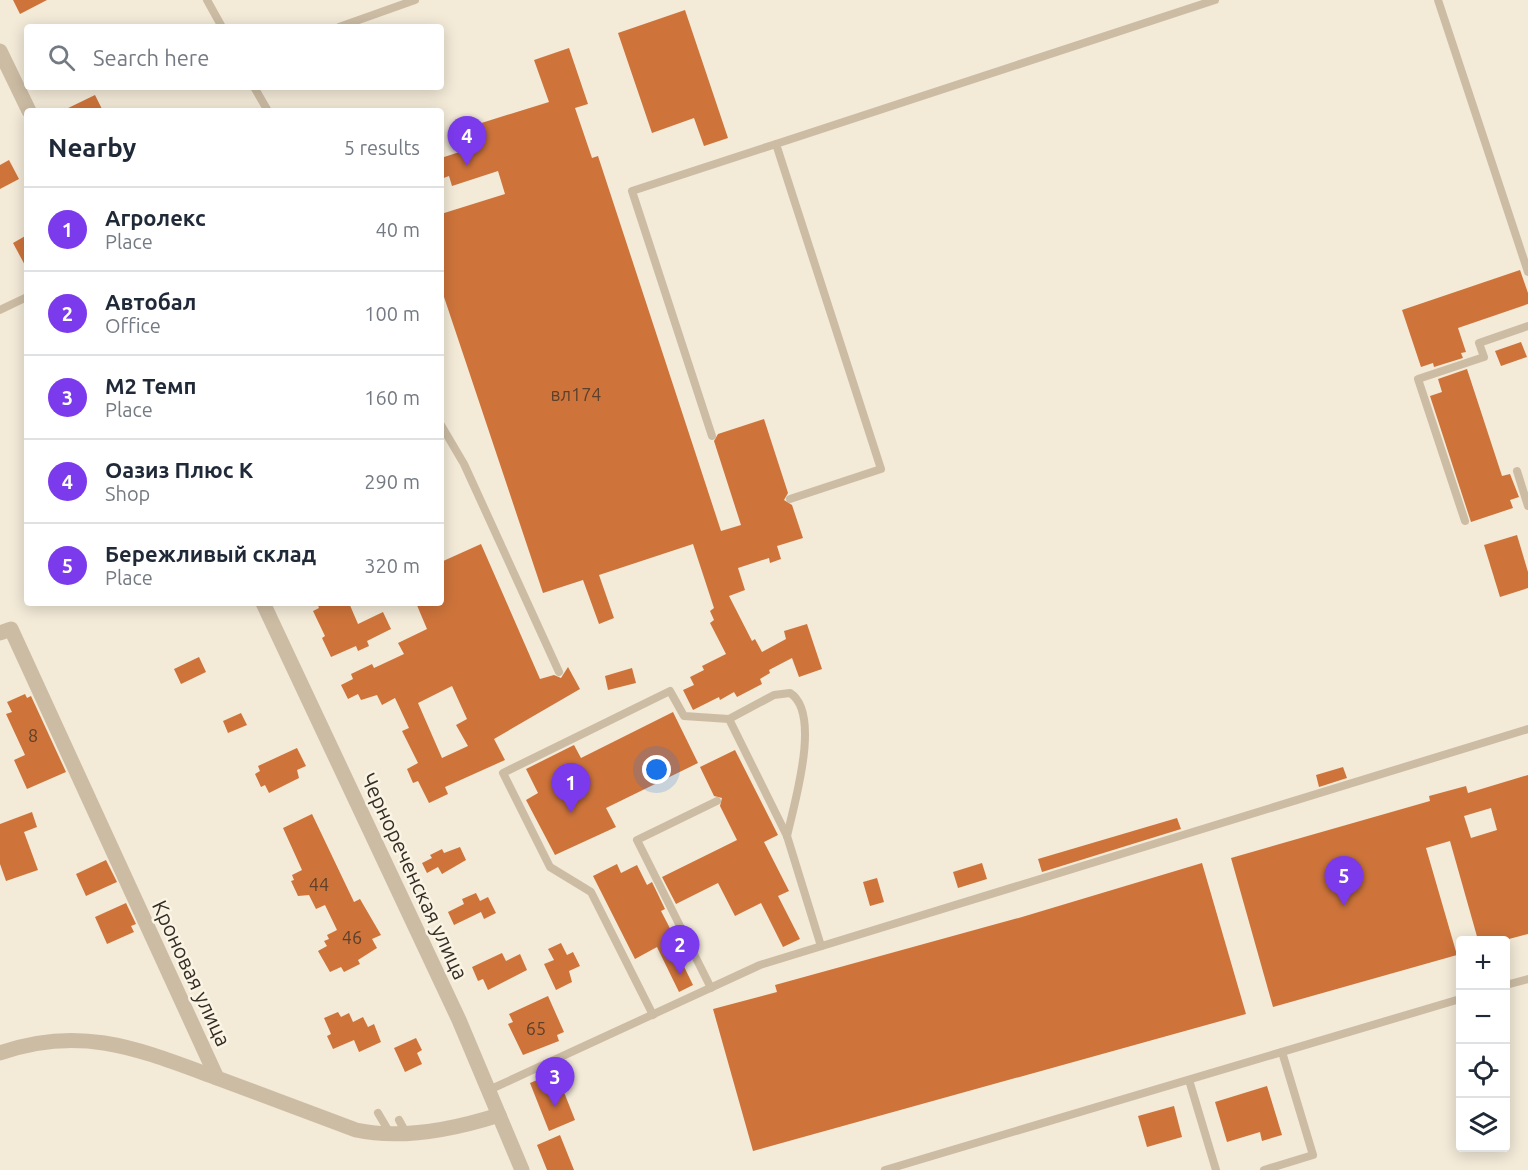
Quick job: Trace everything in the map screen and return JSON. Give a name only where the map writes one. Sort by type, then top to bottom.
[{"type":"street","points":[[0,51],[28,108]]},
{"type":"street","name":"Чернореченская улица","points":[[264,606],[454,1009],[522,1170]]},
{"type":"street","name":"Кроновая улица","points":[[0,633],[11,629],[217,1078],[356,1130],[391,1135],[403,1126],[472,1124],[499,1115]]},
{"type":"street","points":[[0,1053],[58,1040],[99,1040],[149,1053],[217,1078]]},
{"type":"lane","points":[[207,0],[220,24]]},
{"type":"lane","points":[[347,24],[415,0]]},
{"type":"lane","points":[[712,436],[632,191],[1215,0]]},
{"type":"lane","points":[[1438,0],[1528,272]]},
{"type":"lane","points":[[257,90],[266,108]]},
{"type":"lane","points":[[776,144],[881,469],[790,499]]},
{"type":"lane","points":[[0,310],[24,298]]},
{"type":"lane","points":[[1465,521],[1418,379],[1484,357],[1479,343],[1528,326]]},
{"type":"lane","points":[[444,430],[464,464],[559,672]]},
{"type":"lane","points":[[1517,471],[1528,506]]},
{"type":"lane","points":[[652,1015],[591,892],[550,867],[503,773],[670,691],[684,716],[729,719],[774,695],[790,693],[801,704],[806,729],[801,772],[788,836]]},
{"type":"lane","points":[[729,719],[788,836],[820,946]]},
{"type":"lane","points":[[489,1090],[760,965],[1528,729]]},
{"type":"lane","points":[[711,988],[637,840],[717,801]]},
{"type":"lane","points":[[1510,984],[1528,979]]},
{"type":"lane","points":[[885,1170],[1456,1000]]},
{"type":"lane","points":[[1264,1170],[1313,1155],[1282,1052]]},
{"type":"lane","points":[[1189,1080],[1216,1170]]},
{"type":"lane","points":[[378,1113],[391,1135]]},
{"type":"building","points":[[13,0],[47,0],[20,14]]},
{"type":"building","points":[[685,10],[728,138],[704,146],[694,118],[652,133],[618,33]]},
{"type":"building","points":[[569,48],[588,104],[575,108],[592,158],[598,156],[721,531],[741,525],[714,441],[718,434],[764,419],[788,493],[784,500],[792,505],[803,538],[777,546],[781,559],[770,563],[769,558],[738,568],[745,590],[729,596],[752,641],[755,639],[762,652],[786,639],[784,631],[807,624],[822,669],[799,677],[792,658],[769,670],[770,673],[760,679],[762,684],[737,697],[734,692],[693,710],[683,690],[694,685],[690,677],[704,670],[702,666],[726,654],[710,623],[714,620],[710,611],[714,608],[693,544],[599,575],[614,618],[599,624],[583,580],[543,593],[444,297],[444,213],[505,194],[498,171],[452,186],[449,176],[444,178],[444,157],[481,145],[475,125],[549,102],[534,60]]},
{"type":"building","points":[[95,95],[102,108],[68,108]]},
{"type":"building","points":[[9,160],[19,179],[0,189],[0,165]]},
{"type":"building","points":[[24,237],[24,263],[13,243]]},
{"type":"building","points":[[1520,270],[1528,293],[1528,304],[1458,328],[1466,352],[1461,353],[1463,358],[1434,367],[1433,363],[1421,367],[1402,310]]},
{"type":"building","points":[[1521,342],[1527,357],[1501,366],[1495,351]]},
{"type":"building","points":[[1467,369],[1502,476],[1510,474],[1519,497],[1510,500],[1513,508],[1471,522],[1430,396],[1442,392],[1438,379]]},
{"type":"building","points":[[1517,535],[1528,572],[1528,588],[1500,597],[1484,545]]},
{"type":"building","points":[[481,544],[540,679],[554,675],[561,678],[568,667],[580,689],[494,739],[505,760],[445,787],[448,794],[429,803],[418,781],[413,783],[407,769],[418,763],[402,731],[409,728],[395,698],[382,705],[377,695],[361,700],[358,694],[348,699],[341,685],[353,679],[351,674],[372,664],[374,668],[404,654],[398,643],[427,629],[417,606],[444,606],[444,561]],"holes":[[[452,686],[467,719],[456,725],[468,746],[442,758],[418,703]]]},
{"type":"building","points":[[318,606],[350,606],[358,624],[383,612],[391,629],[367,641],[369,646],[358,651],[356,646],[331,657],[322,638],[325,636],[313,611],[319,608]]},
{"type":"building","points":[[199,657],[206,672],[181,684],[174,669]]},
{"type":"building","points":[[632,668],[636,683],[608,690],[605,676]]},
{"type":"building","points":[[25,694],[27,698],[31,696],[66,772],[27,789],[14,760],[25,755],[6,714],[12,712],[7,702]]},
{"type":"building","points":[[673,712],[698,763],[606,808],[616,827],[555,855],[526,800],[538,793],[526,769],[574,745],[581,758]]},
{"type":"building","points":[[241,713],[247,725],[228,733],[223,721]]},
{"type":"building","points":[[297,748],[306,766],[297,770],[299,778],[269,793],[265,785],[261,787],[255,774],[260,771],[258,766]]},
{"type":"building","points":[[735,750],[778,835],[764,842],[789,891],[778,896],[800,939],[783,947],[761,903],[735,916],[718,883],[676,904],[662,877],[737,840],[720,806],[722,798],[714,796],[700,767]]},
{"type":"building","points":[[1343,767],[1347,778],[1319,787],[1316,775]]},
{"type":"building","points":[[1528,775],[1528,934],[1510,939],[1510,936],[1477,936],[1450,841],[1426,848],[1456,955],[1273,1007],[1231,858],[1430,801],[1429,796],[1466,786],[1468,793]],"holes":[[[1491,808],[1497,830],[1471,838],[1464,816]]]},
{"type":"building","points":[[32,812],[37,827],[24,832],[38,870],[6,881],[0,864],[0,824]]},
{"type":"building","points":[[312,814],[354,902],[360,899],[381,935],[372,939],[377,948],[358,960],[360,964],[344,972],[341,967],[330,972],[318,951],[327,946],[324,941],[329,939],[327,935],[337,930],[325,905],[316,909],[309,895],[298,896],[291,881],[294,880],[292,875],[302,870],[283,828]]},
{"type":"building","points":[[1177,818],[1181,829],[1042,872],[1038,859]]},
{"type":"building","points":[[460,847],[466,860],[442,874],[438,867],[427,873],[422,863],[432,858],[430,855],[442,849],[444,853]]},
{"type":"building","points":[[106,860],[117,882],[86,896],[76,874]]},
{"type":"building","points":[[982,863],[987,879],[958,888],[953,872]]},
{"type":"building","points":[[1202,863],[1246,1014],[753,1151],[713,1009],[777,992],[775,985],[1022,917]]},
{"type":"building","points":[[617,864],[621,873],[637,865],[647,885],[652,882],[665,909],[661,911],[675,938],[671,940],[693,985],[679,992],[657,947],[635,959],[593,876]]},
{"type":"building","points":[[877,878],[884,902],[870,906],[863,882]]},
{"type":"building","points":[[476,893],[480,901],[488,897],[496,913],[484,919],[481,912],[454,925],[448,912],[464,904],[462,899]]},
{"type":"building","points":[[126,903],[136,924],[131,926],[134,932],[107,944],[95,917]]},
{"type":"building","points":[[561,943],[567,955],[573,952],[580,966],[569,971],[572,982],[556,990],[544,964],[554,960],[548,949]]},
{"type":"building","points":[[502,953],[506,961],[520,954],[527,970],[488,990],[483,979],[478,981],[472,967]]},
{"type":"building","points":[[548,996],[564,1032],[557,1035],[559,1041],[523,1055],[508,1024],[513,1022],[509,1014]]},
{"type":"building","points":[[338,1012],[341,1017],[349,1013],[353,1022],[363,1017],[368,1027],[374,1024],[381,1042],[359,1052],[354,1040],[333,1049],[327,1036],[331,1034],[324,1018]]},
{"type":"building","points":[[416,1038],[422,1050],[417,1053],[422,1064],[405,1072],[394,1048]]},
{"type":"building","points":[[556,1072],[575,1120],[549,1131],[530,1083]]},
{"type":"building","points":[[1267,1086],[1282,1135],[1262,1141],[1260,1132],[1227,1142],[1215,1102]]},
{"type":"building","points":[[1174,1106],[1182,1137],[1147,1147],[1138,1116]]},
{"type":"building","points":[[560,1135],[574,1170],[547,1170],[537,1145]]},
{"type":"place","name":"Оазиз Плюс К","points":[[467,166]]},
{"type":"place","name":"Агролекс","points":[[571,813]]},
{"type":"place","name":"Бережливый склад","points":[[1344,906]]},
{"type":"place","name":"Автобал","points":[[680,975]]},
{"type":"place","name":"М2 Темп","points":[[555,1107]]}]
